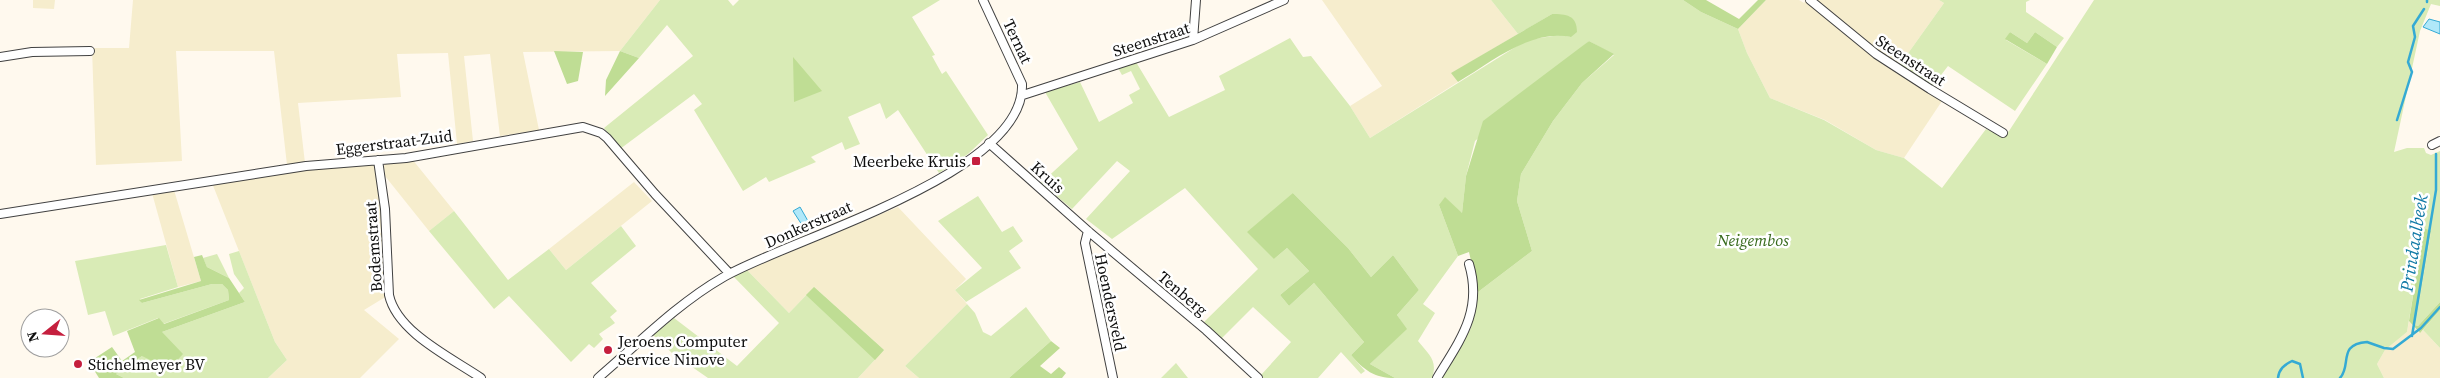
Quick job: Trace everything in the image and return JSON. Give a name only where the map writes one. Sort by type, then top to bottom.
[{"type":"street","name":"Ternat","points":[[983,0],[1022,84],[1023,94]]},
{"type":"street","points":[[1193,40],[1196,0]]},
{"type":"street","name":"Steenstraat","points":[[1023,94],[1193,40],[1284,0]]},
{"type":"street","name":"Steenstraat","points":[[1810,0],[1870,50],[2003,133]]},
{"type":"street","points":[[0,57],[32,52],[90,51]]},
{"type":"street","name":"Donkerstraat","points":[[598,378],[681,307],[729,273],[919,191],[969,160],[990,143],[1017,109],[1023,94]]},
{"type":"street","name":"Eggerstraat-Zuid","points":[[0,214],[286,168],[378,160],[583,127],[592,129],[607,138],[655,194],[729,273]]},
{"type":"street","points":[[2432,145],[2440,141]]},
{"type":"street","name":"Kruis","points":[[990,143],[1088,231]]},
{"type":"street","name":"Bodemstraat","points":[[378,160],[385,209],[390,302],[400,320],[409,329],[481,378]]},
{"type":"street","name":"Hoendersveld","points":[[1088,231],[1085,243],[1113,378]]},
{"type":"street","name":"Tenberg","points":[[1088,231],[1206,330],[1258,378]]},
{"type":"street","points":[[1437,378],[1467,326],[1475,292],[1469,264]]},
{"type":"shaded area","points":[[33,0],[55,0],[54,9],[33,8]]},
{"type":"shaded area","points":[[133,0],[660,0],[620,51],[523,52],[539,130],[500,136],[490,54],[464,56],[473,141],[457,144],[448,53],[397,54],[401,97],[298,103],[305,163],[287,165],[274,51],[176,51],[182,161],[96,165],[92,48],[129,48]]},
{"type":"shaded area","points":[[1322,0],[1491,0],[1518,34],[1452,73],[1458,82],[1370,138],[1350,106],[1382,86]]},
{"type":"shaded area","points":[[1766,0],[1799,0],[1804,3],[1806,0],[1858,44],[1942,101],[1904,158],[1876,150],[1825,120],[1770,98],[1747,53],[1738,29]]},
{"type":"shaded area","points":[[1814,0],[1939,0],[1944,3],[1899,66],[1861,40]]},
{"type":"shaded area","points":[[412,159],[454,211],[429,231],[385,176],[384,166],[386,162]]},
{"type":"shaded area","points":[[375,164],[379,175],[387,296],[364,310],[399,339],[360,378],[268,378],[287,360],[275,342],[212,183],[292,169]]},
{"type":"shaded area","points":[[634,182],[652,201],[566,270],[549,249]]},
{"type":"shaded area","points":[[174,190],[201,281],[178,287],[152,193]]},
{"type":"shaded area","points":[[898,207],[966,279],[955,290],[967,304],[905,366],[919,378],[858,378],[884,350],[814,287],[789,313],[747,270]]},
{"type":"shaded area","points":[[2409,321],[2419,333],[2423,330],[2440,348],[2440,378],[2384,378],[2377,364],[2385,350],[2407,332]]},
{"type":"green space","points":[[660,0],[728,0],[733,6],[739,0],[940,0],[912,17],[935,55],[932,56],[942,74],[946,71],[988,135],[968,154],[939,173],[898,110],[886,119],[880,103],[848,117],[860,144],[845,150],[842,142],[811,157],[816,162],[769,182],[766,177],[743,191],[694,110],[702,104],[694,94],[620,149],[604,128],[693,56],[667,25],[639,58],[620,51]]},
{"type":"green space","name":"Neigembos","points":[[1491,0],[1683,0],[1701,12],[1738,29],[1747,53],[1770,98],[1824,120],[1876,150],[1904,158],[1942,188],[1986,129],[2002,136],[2009,131],[2094,0],[2440,0],[2440,6],[2431,4],[2420,31],[2394,152],[2407,148],[2424,148],[2426,153],[2431,155],[2440,151],[2440,302],[2418,326],[2415,325],[2431,232],[2424,228],[2407,332],[2385,350],[2377,364],[2384,378],[1441,378],[1471,328],[1478,292],[1532,251],[1517,201],[1521,174],[1553,121],[1582,83],[1614,55],[1589,41],[1475,141],[1466,176],[1462,213],[1439,205],[1458,256],[1423,304],[1435,313],[1418,341],[1433,362],[1434,372],[1432,378],[1395,378],[1370,364],[1406,329],[1397,315],[1419,290],[1393,255],[1371,277],[1348,248],[1293,193],[1274,259],[1287,248],[1309,271],[1280,295],[1289,306],[1314,283],[1364,342],[1351,355],[1365,371],[1361,374],[1341,352],[1318,378],[1263,378],[1261,375],[1291,342],[1253,307],[1221,339],[1204,322],[1258,269],[1185,188],[1112,239],[1086,219],[1130,171],[1117,161],[1072,209],[1041,183],[1078,149],[1045,92],[1080,82],[1099,122],[1133,103],[1129,95],[1140,89],[1131,71],[1122,75],[1118,68],[1136,62],[1169,117],[1225,90],[1219,76],[1290,38],[1303,57],[1311,56],[1350,106],[1370,138],[1527,40],[1560,35],[1571,37],[1552,14],[1518,34]]},
{"type":"green space","points":[[1683,0],[1706,0],[1739,19],[1758,0],[1766,0],[1738,29],[1701,12]]},
{"type":"green space","points":[[1939,0],[2030,0],[2026,2],[2026,12],[2064,38],[2057,47],[2035,32],[2027,43],[2010,32],[2006,40],[2047,64],[2015,111],[1948,66],[1931,88],[1899,66],[1944,3]]},
{"type":"green space","points":[[1552,14],[1562,14],[1573,19],[1577,32],[1571,37],[1556,36],[1526,42],[1458,82],[1451,73]]},
{"type":"green space","points":[[2010,32],[2027,43],[2035,32],[2057,47],[2047,64],[2005,39]]},
{"type":"green space","points":[[1589,41],[1614,54],[1582,83],[1553,121],[1521,174],[1517,201],[1532,251],[1478,292],[1469,252],[1458,256],[1439,205],[1445,197],[1462,213],[1466,176],[1483,121]]},
{"type":"green space","points":[[554,51],[583,52],[578,81],[567,84]]},
{"type":"green space","points":[[620,51],[639,58],[605,96],[606,80]]},
{"type":"green space","points":[[793,57],[822,91],[794,102]]},
{"type":"green space","points":[[1293,193],[1348,248],[1371,277],[1393,255],[1419,290],[1397,315],[1407,329],[1370,364],[1395,378],[1375,375],[1360,365],[1351,355],[1364,342],[1314,283],[1289,306],[1280,295],[1309,271],[1287,248],[1274,259],[1247,232]]},
{"type":"green space","points":[[978,196],[1002,232],[1013,226],[1023,241],[1009,251],[1021,268],[966,302],[955,290],[982,268],[938,221]]},
{"type":"green space","points":[[454,211],[508,280],[549,249],[566,270],[621,226],[636,246],[591,283],[617,311],[610,317],[615,323],[599,334],[603,339],[594,348],[589,344],[571,362],[509,296],[494,309],[429,231]]},
{"type":"green space","points":[[2424,228],[2431,231],[2415,325],[2418,326],[2440,302],[2440,310],[2420,333],[2409,321]]},
{"type":"green space","points":[[166,245],[178,287],[140,299],[142,303],[212,284],[222,284],[228,290],[229,300],[163,324],[158,318],[113,336],[105,311],[88,315],[75,261]]},
{"type":"green space","points":[[239,251],[275,342],[287,360],[268,378],[124,378],[116,374],[142,356],[162,332],[245,302],[239,293],[244,288],[234,274],[229,254]]},
{"type":"green space","points":[[217,254],[229,278],[207,267],[203,258]]},
{"type":"green space","points":[[202,255],[207,267],[229,278],[245,302],[162,332],[183,354],[169,369],[142,356],[116,374],[124,378],[99,378],[89,362],[112,347],[122,361],[135,352],[127,331],[159,318],[164,324],[229,300],[228,290],[222,284],[212,284],[142,303],[139,300],[201,281],[194,257]]},
{"type":"green space","points":[[747,270],[789,313],[814,287],[884,350],[858,378],[708,378],[672,353],[653,335],[674,318],[737,366],[779,323],[733,276]]},
{"type":"green space","points":[[814,287],[884,350],[875,360],[806,295]]},
{"type":"green space","points":[[967,304],[975,313],[983,332],[991,336],[1026,307],[1051,341],[1009,378],[919,378],[905,366]]},
{"type":"green space","points":[[2440,310],[2440,348],[2423,330]]},
{"type":"green space","points":[[1051,341],[1060,348],[1040,366],[1051,374],[1059,367],[1066,373],[1062,378],[1009,378]]},
{"type":"green space","points":[[1176,363],[1188,378],[1161,378]]},
{"type":"water","points":[[2429,19],[2440,22],[2440,34],[2423,27]]},
{"type":"water","points":[[800,207],[808,221],[802,225],[793,211]]},
{"type":"waterway","name":"Prindaalbeek","points":[[2397,120],[2412,72],[2408,62],[2415,37],[2413,26],[2424,9]]},
{"type":"waterway","name":"Prindaalbeek","points":[[2412,336],[2436,190],[2436,154]]},
{"type":"waterway","points":[[2340,378],[2345,368],[2348,351],[2352,347],[2367,342],[2393,349],[2421,328],[2440,307]]},
{"type":"waterway","points":[[2278,378],[2282,368],[2292,361],[2300,364],[2303,378]]},
{"type":"place","name":"Meerbeke Kruis","points":[[976,161]]},
{"type":"place","name":"Jeroens Computer Service Ninove","points":[[608,350]]},
{"type":"place","name":"Stichelmeyer BV","points":[[78,364]]}]
